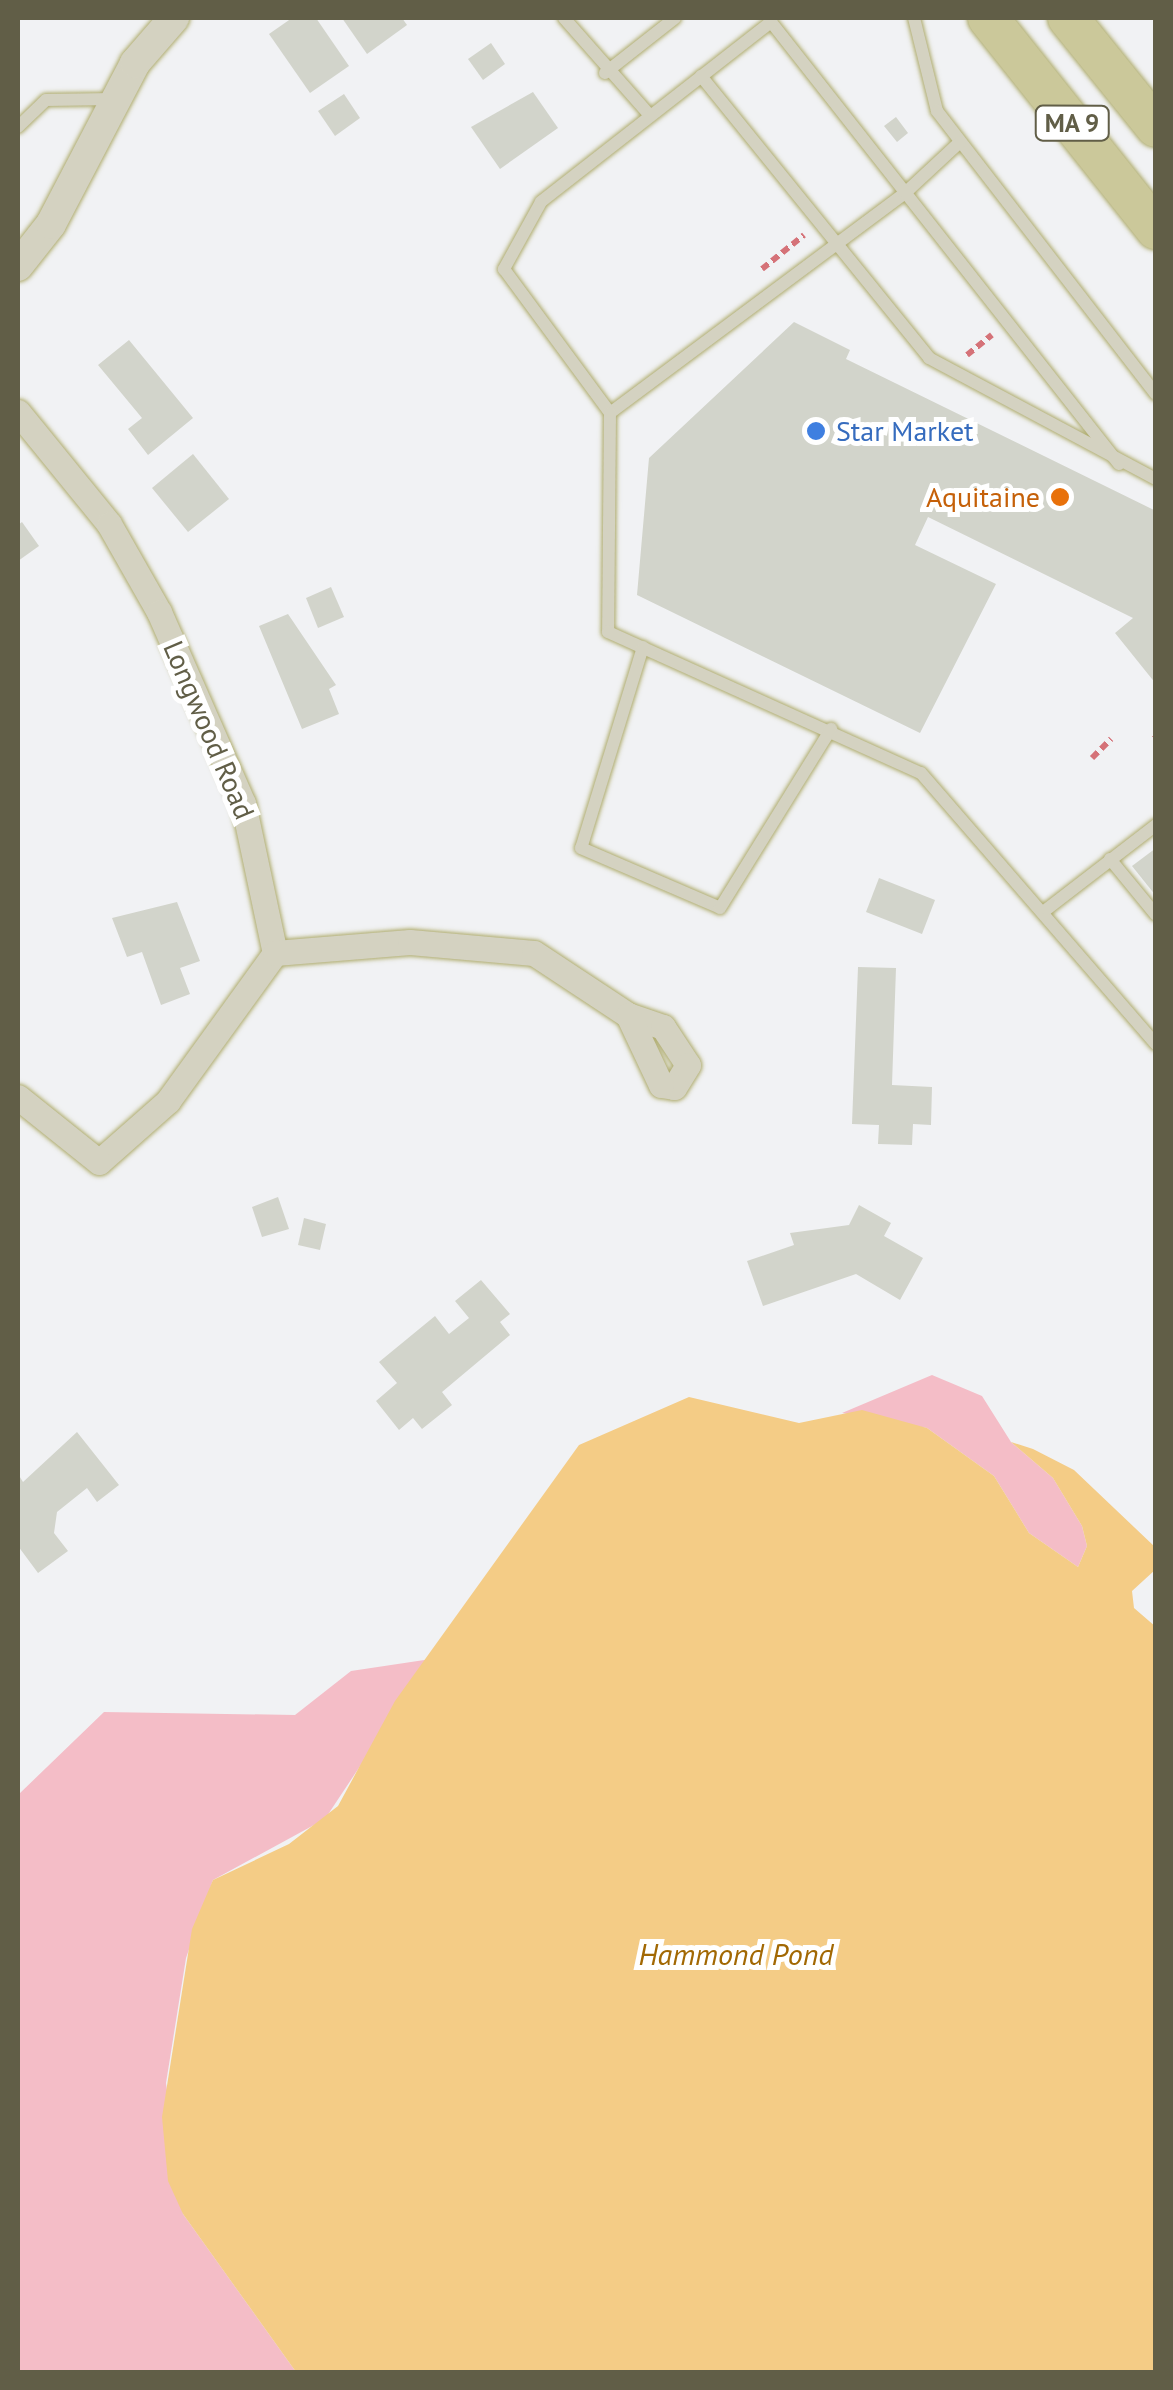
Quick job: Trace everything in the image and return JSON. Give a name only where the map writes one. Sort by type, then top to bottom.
[{"type":"highway","name":"MA 9","points":[[988,18],[1156,229]]},
{"type":"highway","name":"MA 9","points":[[1068,18],[1154,123]]},
{"type":"street","points":[[18,266],[51,224],[113,99],[174,18]]},
{"type":"street","name":"Longwood Road","points":[[18,412],[109,524],[159,612],[243,803],[275,953]]},
{"type":"street","points":[[18,1096],[99,1162],[168,1100],[275,953],[410,942],[534,953],[628,1016]]},
{"type":"lane","points":[[564,18],[605,73],[647,112]]},
{"type":"lane","points":[[605,73],[675,18]]},
{"type":"lane","points":[[914,18],[928,93],[960,142],[1156,394]]},
{"type":"lane","points":[[1119,464],[771,22],[647,112],[541,202],[504,269],[610,413],[608,632],[831,729],[921,773],[1047,909],[1156,1044]]},
{"type":"lane","points":[[700,76],[929,358],[1119,464],[1156,479]]},
{"type":"lane","points":[[18,128],[46,100],[113,99]]},
{"type":"lane","points":[[610,413],[836,247],[904,194],[960,142]]},
{"type":"lane","points":[[643,647],[580,848],[720,908],[831,729]]},
{"type":"lane","points":[[1047,909],[1156,824]]},
{"type":"lane","points":[[1110,859],[1156,916]]},
{"type":"path","points":[[762,269],[804,234]]},
{"type":"path","points":[[954,365],[996,332]]},
{"type":"path","points":[[1092,758],[1111,739]]},
{"type":"shaded area","points":[[932,1375],[982,1396],[1011,1442],[1053,1478],[1082,1526],[1087,1546],[1078,1567],[1029,1533],[994,1476],[927,1428],[842,1413]]},
{"type":"shaded area","points":[[431,1659],[325,1819],[213,1880],[186,1958],[166,2083],[183,2214],[296,2372],[18,2372],[18,1795],[104,1712],[295,1715],[351,1671]]},
{"type":"water","name":"Hammond Pond","points":[[689,1397],[799,1423],[862,1410],[927,1428],[994,1476],[1029,1533],[1078,1567],[1087,1546],[1082,1526],[1053,1478],[1011,1442],[1033,1449],[1074,1470],[1155,1547],[1155,1570],[1132,1591],[1134,1608],[1156,1627],[1155,2372],[296,2372],[183,2214],[168,2181],[162,2117],[192,1929],[213,1880],[289,1844],[338,1806],[395,1701],[579,1445]]},
{"type":"building","points":[[292,18],[316,18],[349,66],[310,93],[269,34]]},
{"type":"building","points":[[342,18],[402,18],[407,25],[367,54]]},
{"type":"building","points":[[491,43],[505,64],[483,80],[468,59]]},
{"type":"building","points":[[533,92],[558,128],[500,169],[471,127]]},
{"type":"building","points":[[344,94],[360,118],[335,136],[318,111]]},
{"type":"building","points":[[896,117],[908,133],[897,142],[884,126]]},
{"type":"building","points":[[794,322],[850,350],[846,359],[1156,511],[1156,684],[1115,633],[1133,618],[928,517],[915,545],[996,584],[920,733],[637,595],[649,458]]},
{"type":"building","points":[[129,340],[193,418],[148,455],[128,429],[142,418],[98,365]]},
{"type":"building","points":[[193,454],[229,499],[188,532],[152,488]]},
{"type":"building","points":[[22,522],[39,546],[18,561],[18,525]]},
{"type":"building","points":[[331,587],[344,617],[318,628],[306,598]]},
{"type":"building","points":[[288,614],[336,685],[329,689],[339,714],[302,729],[259,626]]},
{"type":"building","points":[[1156,848],[1156,896],[1132,866]]},
{"type":"building","points":[[879,878],[935,900],[922,934],[866,912]]},
{"type":"building","points":[[177,902],[200,961],[180,968],[190,994],[161,1005],[142,952],[127,957],[112,918]]},
{"type":"building","points":[[858,967],[896,968],[892,1085],[932,1087],[931,1125],[913,1124],[912,1145],[878,1144],[879,1125],[852,1124]]},
{"type":"building","points":[[278,1197],[289,1229],[262,1237],[252,1207]]},
{"type":"building","points":[[859,1205],[891,1223],[884,1236],[923,1258],[900,1300],[856,1274],[763,1306],[747,1261],[794,1245],[790,1233],[849,1225]]},
{"type":"building","points":[[304,1218],[326,1224],[320,1250],[298,1245]]},
{"type":"building","points":[[481,1280],[510,1314],[500,1322],[510,1335],[442,1392],[452,1405],[422,1429],[413,1418],[399,1430],[376,1401],[397,1383],[379,1362],[435,1316],[449,1334],[469,1318],[455,1301]]},
{"type":"building","points":[[77,1432],[119,1485],[97,1502],[87,1488],[57,1512],[54,1533],[68,1551],[38,1573],[18,1546],[18,1474],[23,1482]]},
{"type":"place","name":"Star Market","points":[[816,431]]},
{"type":"place","name":"Aquitaine","points":[[1060,497]]}]
